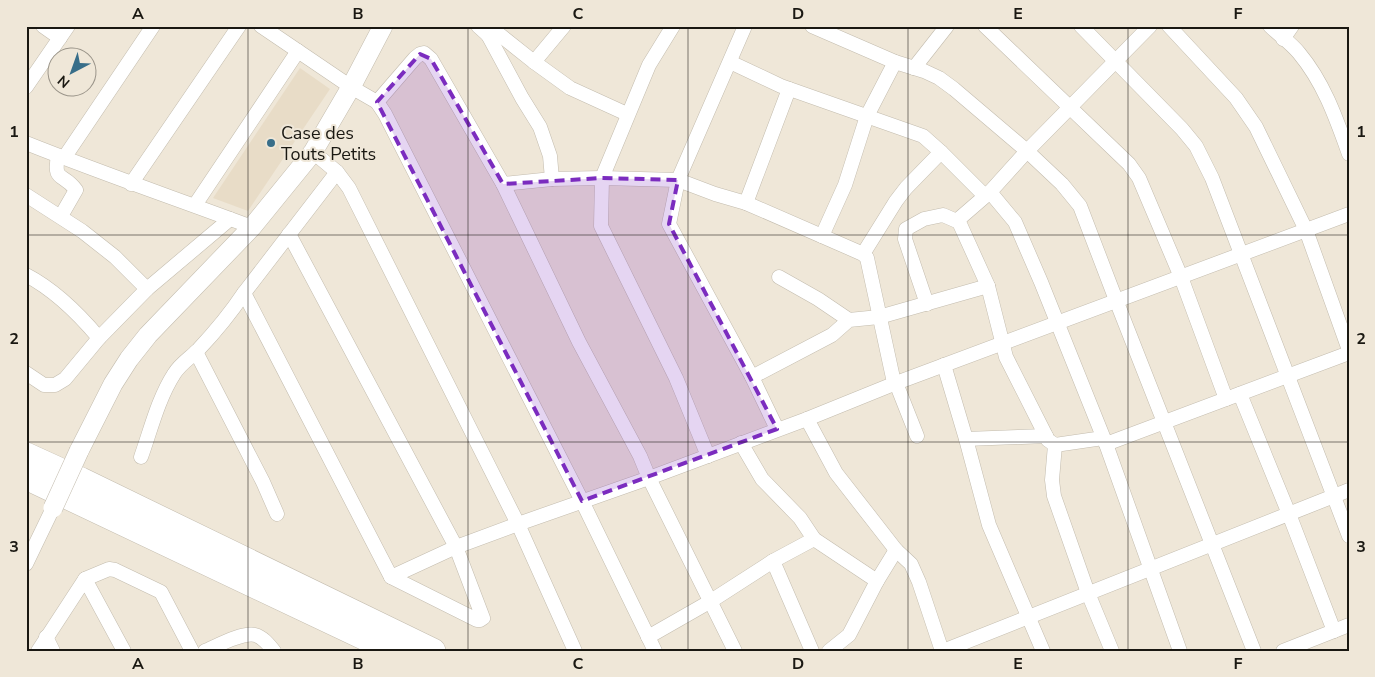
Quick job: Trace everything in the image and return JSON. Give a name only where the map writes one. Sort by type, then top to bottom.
[{"type":"highway","points":[[26,455],[82,480],[433,651]]},
{"type":"highway","points":[[26,478],[393,651]]},
{"type":"street","points":[[43,26],[60,38]]},
{"type":"street","points":[[26,87],[68,26]]},
{"type":"street","points":[[61,216],[76,190],[73,185],[58,174],[56,169],[61,157],[153,26]]},
{"type":"street","points":[[131,184],[239,26]]},
{"type":"street","points":[[261,26],[351,87],[377,102],[390,123],[582,501],[652,647],[712,601],[773,561],[814,539]]},
{"type":"street","points":[[26,564],[113,384],[148,335],[252,227],[313,152],[351,87],[383,26]]},
{"type":"street","points":[[534,62],[564,26]]},
{"type":"street","points":[[673,26],[649,65],[602,178],[600,226],[676,378],[708,456]]},
{"type":"street","points":[[745,26],[678,180],[669,224],[752,376],[777,430]]},
{"type":"street","points":[[812,26],[895,62],[939,78],[1027,151],[1062,184],[1080,206],[1254,651]]},
{"type":"street","points":[[985,26],[1129,164],[1139,178],[1181,277],[1226,399]]},
{"type":"street","points":[[1081,26],[1116,60],[1196,146],[1212,178],[1349,536]]},
{"type":"street","points":[[959,222],[960,218],[987,194],[1150,26]]},
{"type":"street","points":[[966,439],[1104,441],[1165,422],[1349,351],[1306,230],[1256,127],[1236,98],[1169,26]]},
{"type":"street","points":[[1270,26],[1298,51],[1317,78],[1329,100],[1349,154]]},
{"type":"street","points":[[1283,39],[1292,26]]},
{"type":"street","points":[[914,68],[942,28]]},
{"type":"street","points":[[490,30],[570,88],[628,114]]},
{"type":"street","points":[[490,30],[522,98],[540,127],[550,156],[552,180]]},
{"type":"street","points":[[195,205],[298,51]]},
{"type":"street","points":[[377,102],[420,54],[427,55],[431,59],[503,184],[580,342],[640,456],[649,478],[712,601],[735,651]]},
{"type":"street","points":[[730,62],[789,89],[923,136],[1015,222],[1104,441],[1180,651]]},
{"type":"street","points":[[822,236],[845,185],[867,116],[895,62]]},
{"type":"street","points":[[746,202],[789,89]]},
{"type":"street","points":[[26,144],[252,227]]},
{"type":"street","points":[[313,152],[337,172],[349,188],[518,524],[575,651]]},
{"type":"street","points":[[863,254],[906,188],[941,152]]},
{"type":"street","points":[[141,456],[161,400],[173,375],[230,314],[337,172]]},
{"type":"street","points":[[503,184],[602,178],[678,180],[715,194],[746,202],[863,254],[867,258],[893,378],[917,436]]},
{"type":"street","points":[[26,195],[61,216],[115,257],[147,289]]},
{"type":"street","points":[[391,577],[456,548],[518,524],[708,456],[896,383],[1349,214]]},
{"type":"street","points":[[927,304],[905,239],[906,229],[924,219],[943,215],[959,222],[988,286],[1006,357],[1050,440],[1054,496],[1088,593],[1112,651]]},
{"type":"street","points":[[26,373],[44,385],[55,385],[60,382],[99,338],[147,289],[230,219]]},
{"type":"street","points":[[244,293],[391,577],[480,620],[483,618],[456,548],[289,234]]},
{"type":"street","points":[[26,275],[58,295],[99,338]]},
{"type":"street","points":[[779,277],[818,299],[849,320]]},
{"type":"street","points":[[752,376],[832,336],[849,320],[879,317],[988,286]]},
{"type":"street","points":[[196,352],[263,482],[277,514]]},
{"type":"street","points":[[944,365],[989,525],[1043,651]]},
{"type":"street","points":[[1240,394],[1334,631]]},
{"type":"street","points":[[807,419],[836,473],[896,550],[911,564],[943,651],[968,646],[1028,617],[1349,490]]},
{"type":"street","points":[[741,443],[762,479],[800,518],[814,539],[854,564],[876,581]]},
{"type":"street","points":[[829,651],[849,635],[876,581],[896,550]]},
{"type":"street","points":[[773,561],[812,651]]},
{"type":"street","points":[[38,651],[85,579],[109,569],[115,570],[161,592],[192,651]]},
{"type":"street","points":[[85,579],[124,651]]},
{"type":"street","points":[[1283,651],[1307,647],[1334,631],[1349,625]]},
{"type":"street","points":[[205,651],[242,636],[255,635],[267,642],[274,651]]},
{"type":"street","points":[[46,637],[53,651]]},
{"type":"highlighted area","points":[[420,54],[431,59],[503,184],[602,178],[678,180],[669,224],[777,429],[582,501],[377,102]]},
{"type":"shaded area","name":"Case des Touts Petits","points":[[300,68],[330,89],[248,211],[213,198]]},
{"type":"place","name":"Case des Touts Petits","points":[[271,143]]}]
